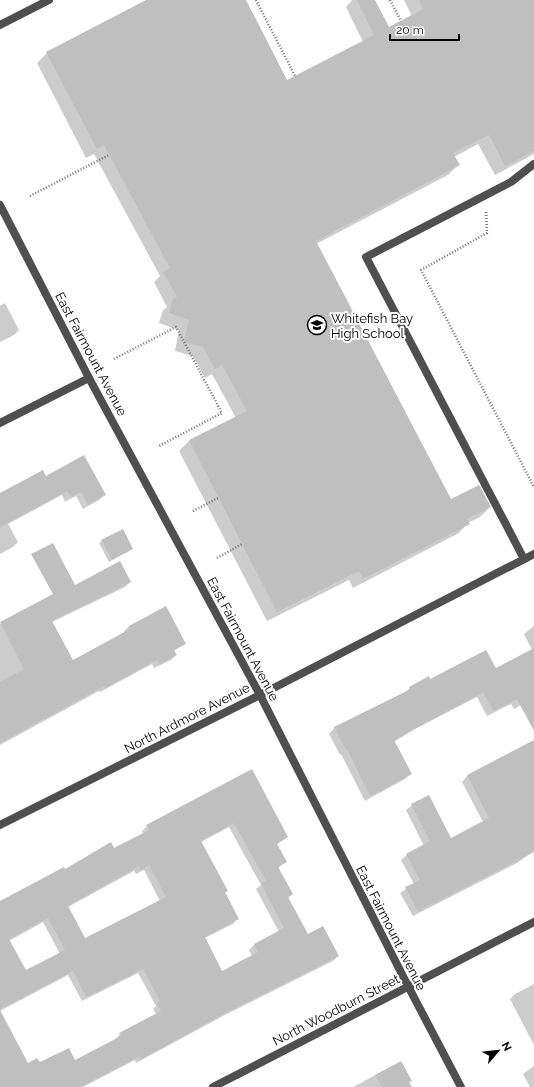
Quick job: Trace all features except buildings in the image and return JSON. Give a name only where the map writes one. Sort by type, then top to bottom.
[{"type":"street","points":[[0,25],[49,0]]},
{"type":"street","points":[[524,559],[366,257],[511,182],[534,164]]},
{"type":"street","name":"East Fairmount Avenue","points":[[0,205],[89,378],[260,695],[461,1087]]},
{"type":"street","points":[[0,423],[89,378]]},
{"type":"street","name":"North Ardmore Avenue","points":[[0,825],[260,695],[534,554]]},
{"type":"street","name":"North Woodburn Street","points":[[213,1087],[534,922]]},
{"type":"path","points":[[256,0],[295,76]]},
{"type":"path","points":[[390,0],[401,21]]},
{"type":"path","points":[[30,196],[109,155]]},
{"type":"path","points":[[485,196],[487,233],[421,270],[534,487]]},
{"type":"path","points":[[114,359],[176,327],[222,414],[159,446]]},
{"type":"path","points":[[193,511],[218,498]]},
{"type":"path","points":[[217,558],[242,544]]},
{"type":"place","name":"Whitefish Bay High School","points":[[317,325]]}]
